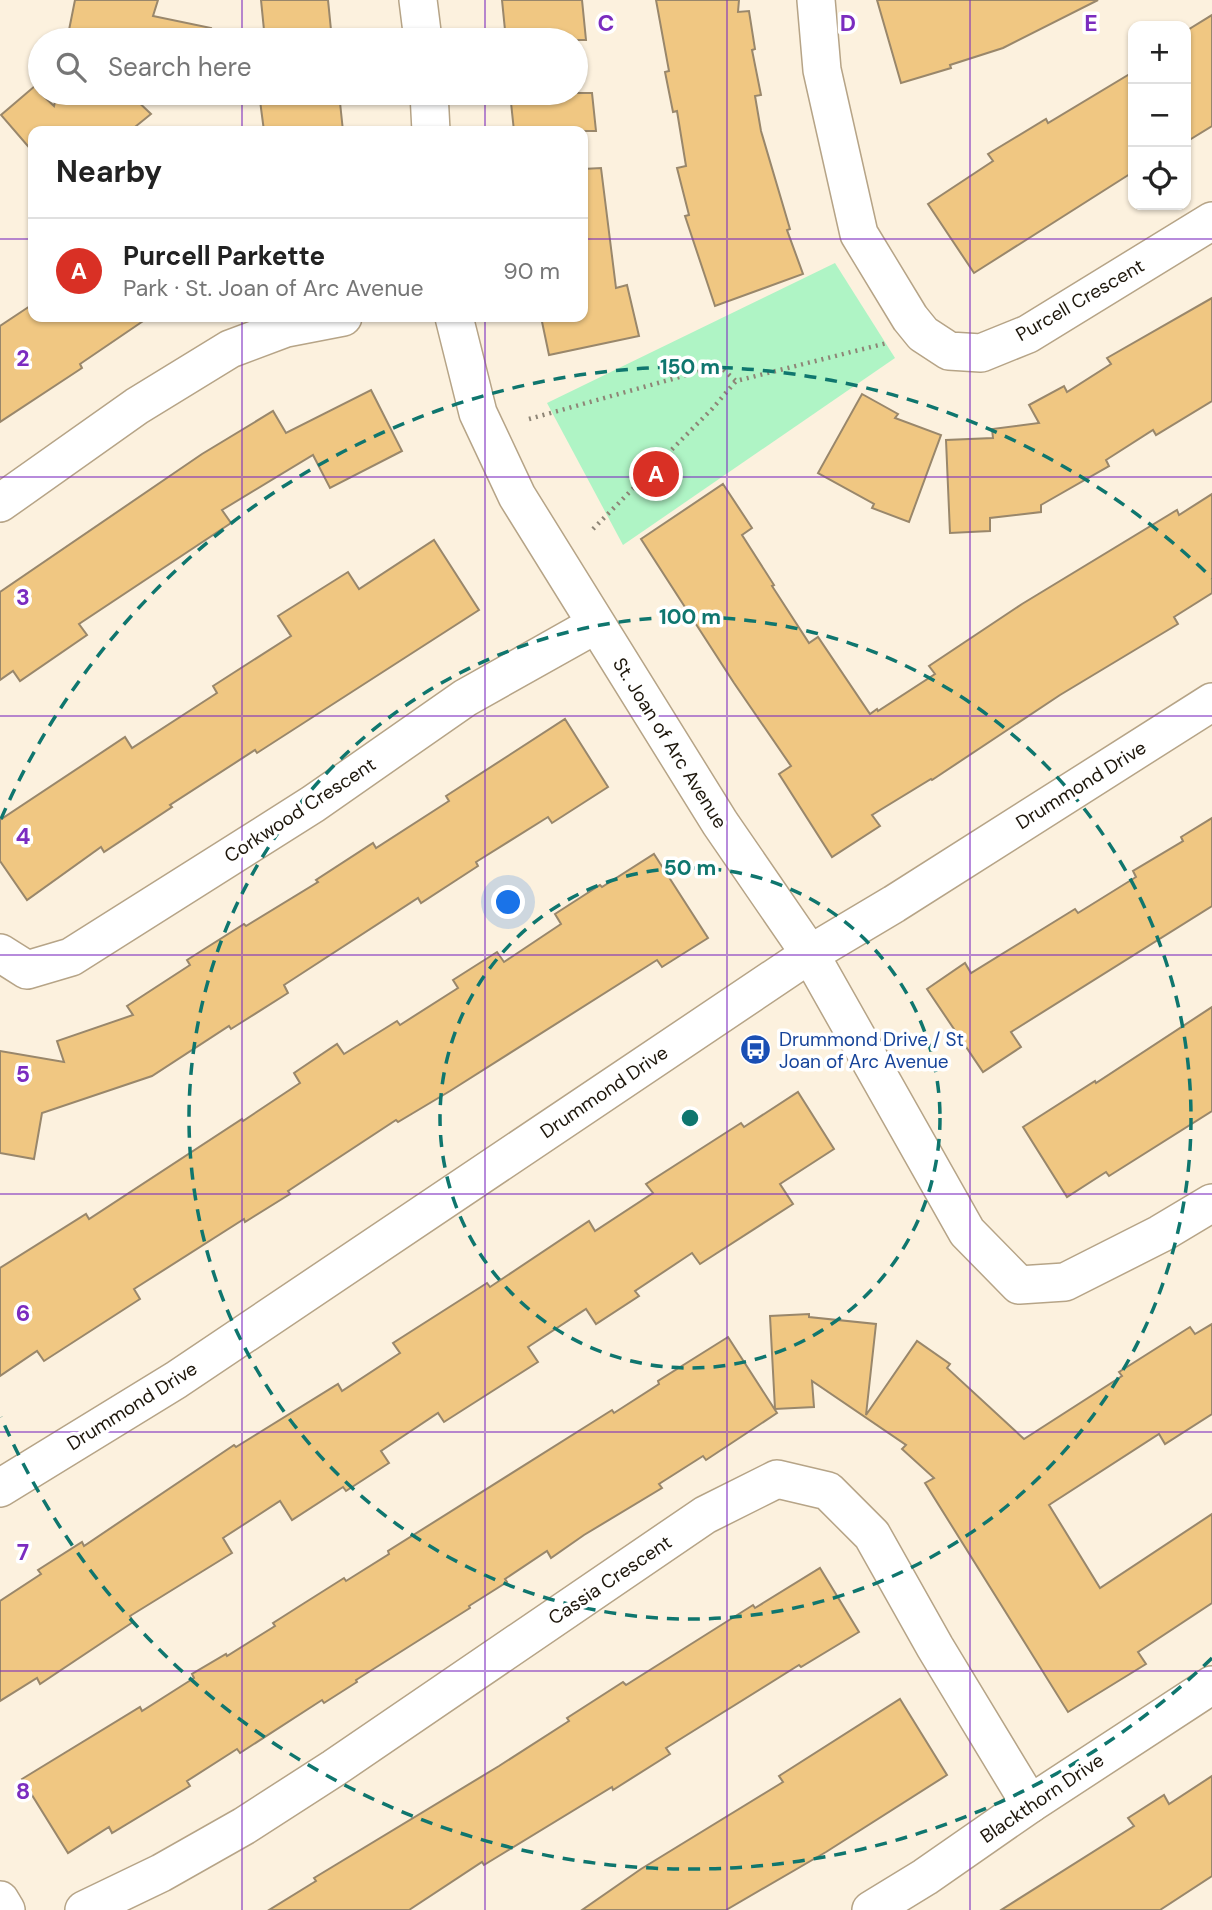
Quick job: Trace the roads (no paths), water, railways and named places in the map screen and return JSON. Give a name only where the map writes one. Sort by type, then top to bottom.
[{"type":"street","points":[[418,0],[422,28]]},
{"type":"street","name":"Purcell Crescent","points":[[816,0],[822,70],[859,234],[910,318],[923,334],[950,351],[981,353],[1028,334],[1212,221]]},
{"type":"street","points":[[430,105],[432,126]]},
{"type":"street","points":[[0,503],[137,406],[230,349],[286,328],[317,322]]},
{"type":"street","name":"St. Joan of Arc Avenue","points":[[455,322],[478,413],[517,496],[720,823],[810,954],[967,1232],[1019,1285],[1065,1282],[1160,1234],[1212,1203]]},
{"type":"street","name":"Corkwood Crescent","points":[[0,953],[27,970],[71,957],[313,804],[465,698],[595,625]]},
{"type":"street","name":"Drummond Drive","points":[[0,1488],[176,1380],[810,954],[894,904],[1212,702]]},
{"type":"street","name":"Cassia Crescent","points":[[84,1910],[161,1873],[244,1826],[334,1768],[705,1515],[777,1479],[828,1491],[872,1535],[935,1647],[1030,1804]]},
{"type":"street","name":"Blackthorn Drive","points":[[871,1910],[925,1877],[1030,1804],[1212,1685]]},
{"type":"street","points":[[0,1900],[6,1910]]},
{"type":"place","name":"Purcell Parkette","points":[[656,474]]},
{"type":"place","name":"Drummond Drive / St Joan of Arc Avenue","points":[[756,1050]]}]
